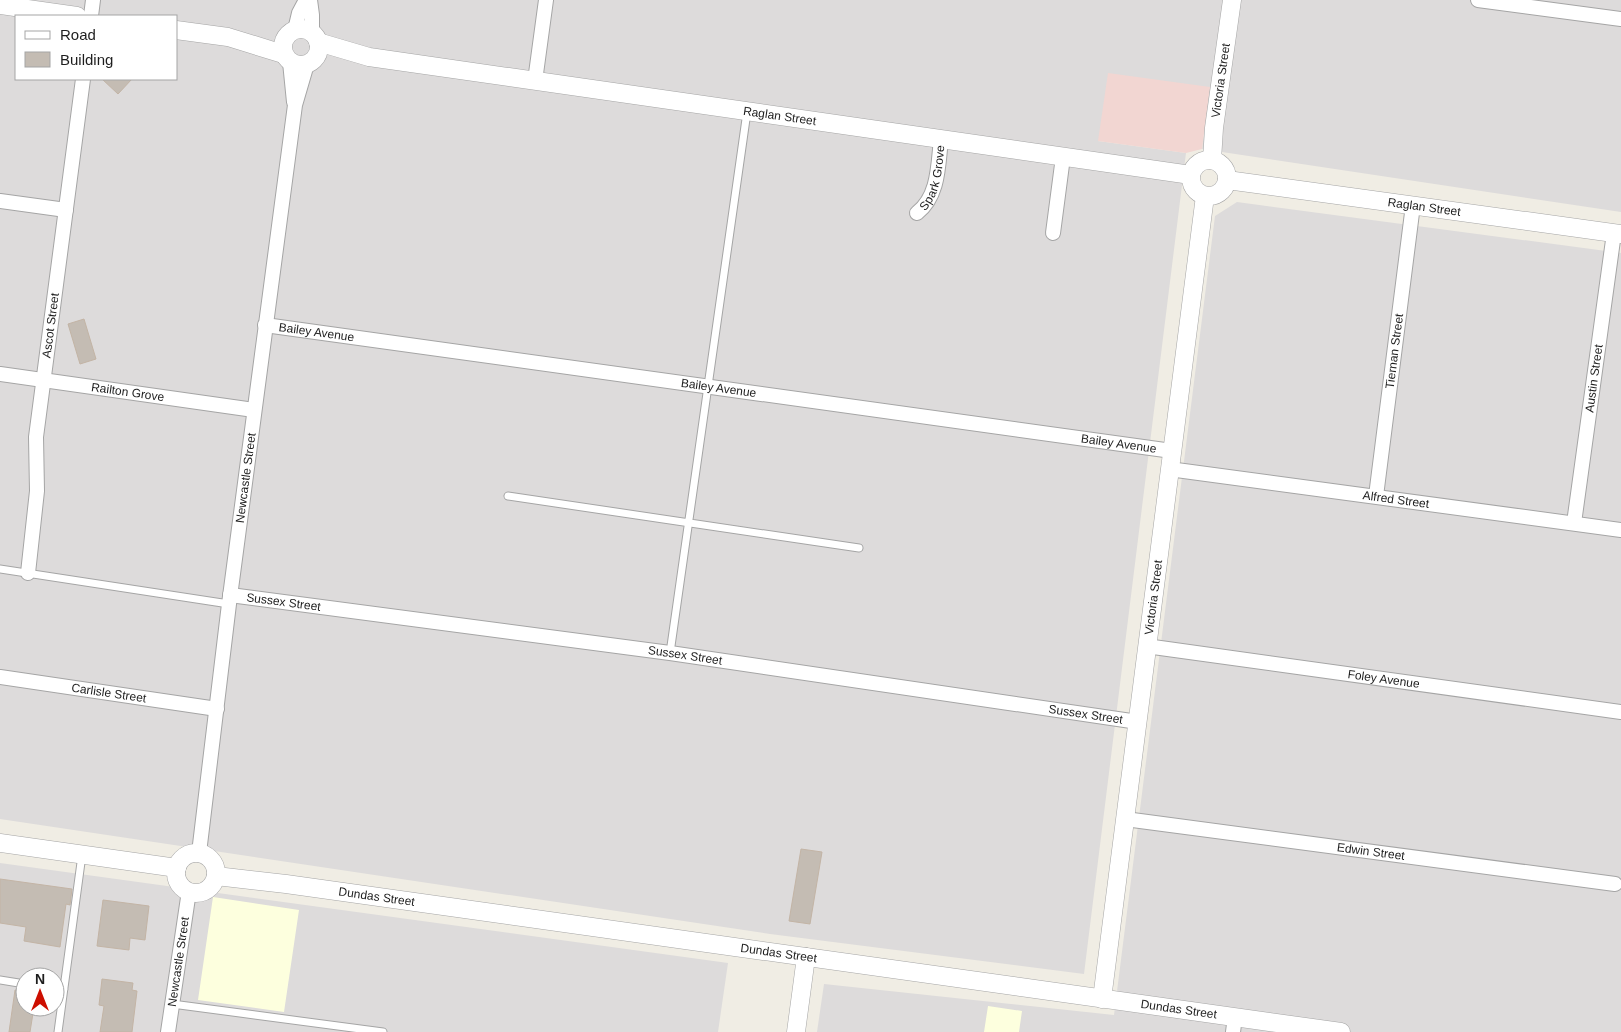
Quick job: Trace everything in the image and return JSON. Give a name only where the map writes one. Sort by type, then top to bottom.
[{"type":"street","points":[[91,15],[93,0]]},
{"type":"street","name":"Newcastle Street","points":[[199,853],[301,48],[299,13],[306,0]]},
{"type":"street","name":"Newcastle Street","points":[[301,48],[312,15],[310,0]]},
{"type":"street","points":[[535,82],[546,0]]},
{"type":"street","name":"Victoria Street","points":[[1212,160],[1214,128],[1232,0]]},
{"type":"street","points":[[1478,0],[1621,18]]},
{"type":"street","points":[[0,5],[70,15]]},
{"type":"street","name":"Raglan Street","points":[[178,30],[1190,175]]},
{"type":"street","name":"Ascot Street","points":[[28,573],[37,491],[36,436],[83,80]]},
{"type":"street","name":"Spark Grove","points":[[917,213],[926,207],[933,195],[941,139]]},
{"type":"street","points":[[1053,233],[1063,157]]},
{"type":"street","points":[[1212,160],[1222,165],[1227,180],[1225,186],[1217,195],[1205,196],[1195,191],[1190,175],[1198,163],[1212,160]]},
{"type":"street","name":"Raglan Street","points":[[1227,180],[1617,233]]},
{"type":"street","name":"Victoria Street","points":[[1102,999],[1205,196]]},
{"type":"street","points":[[0,201],[66,210]]},
{"type":"street","name":"Tiernan Street","points":[[1376,496],[1413,206]]},
{"type":"street","name":"Austin Street","points":[[1574,523],[1617,233]]},
{"type":"street","name":"Bailey Avenue","points":[[265,325],[708,387],[1171,460]]},
{"type":"street","name":"Railton Grove","points":[[0,374],[254,410]]},
{"type":"street","name":"Alfred Street","points":[[1171,460],[1376,496],[1621,530]]},
{"type":"street","name":"Sussex Street","points":[[230,600],[670,653],[1138,722]]},
{"type":"street","name":"Foley Avenue","points":[[1146,646],[1621,712]]},
{"type":"street","name":"Carlisle Street","points":[[0,677],[217,709]]},
{"type":"street","name":"Edwin Street","points":[[1125,818],[1615,884]]},
{"type":"street","points":[[0,843],[177,868]]},
{"type":"street","points":[[199,853],[210,859],[214,864],[216,876],[206,890],[189,891],[178,879],[177,868],[188,855],[199,853]]},
{"type":"street","name":"Dundas Street","points":[[216,876],[286,884],[1102,999],[1234,1025],[1341,1032]]},
{"type":"street","name":"Newcastle Street","points":[[168,1032],[189,891]]},
{"type":"street","points":[[796,1032],[806,957]]},
{"type":"lane","points":[[670,653],[747,112]]},
{"type":"lane","points":[[508,496],[860,548]]},
{"type":"lane","points":[[0,569],[230,600]]},
{"type":"lane","points":[[65,982],[82,854]]},
{"type":"lane","points":[[0,980],[15,982]]},
{"type":"lane","points":[[172,1004],[383,1032]]},
{"type":"lane","points":[[58,1032],[60,1017]]},
{"type":"shaded area","points":[[0,0],[1621,0],[1621,212],[1202,149],[1209,87],[1098,141],[1186,153],[1084,974],[770,934],[0,819]]},
{"type":"shaded area","points":[[1108,73],[1210,87],[1202,149],[1186,153],[1098,141]]},
{"type":"shaded area","points":[[1237,202],[1621,253],[1621,1032],[817,1032],[824,984],[1114,1015],[1215,216]]},
{"type":"shaded area","points":[[0,863],[728,963],[718,1032],[0,1032]]},
{"type":"shaded area","points":[[213,897],[299,910],[284,1012],[198,1000]]},
{"type":"shaded area","points":[[988,1006],[1022,1011],[1019,1032],[984,1032]]},
{"type":"building","points":[[103,80],[131,80],[118,94]]},
{"type":"building","points":[[84,319],[96,359],[80,364],[68,324]]},
{"type":"building","points":[[801,849],[822,852],[810,924],[789,921]]},
{"type":"building","points":[[0,879],[72,889],[70,905],[66,904],[60,947],[24,941],[26,927],[0,923]]},
{"type":"building","points":[[103,900],[149,906],[145,940],[130,938],[129,950],[97,946]]},
{"type":"building","points":[[102,979],[133,983],[132,990],[137,991],[132,1032],[100,1032],[104,1006],[99,1005]]},
{"type":"building","points":[[15,990],[15,1017],[32,1017],[30,1032],[9,1032]]}]
